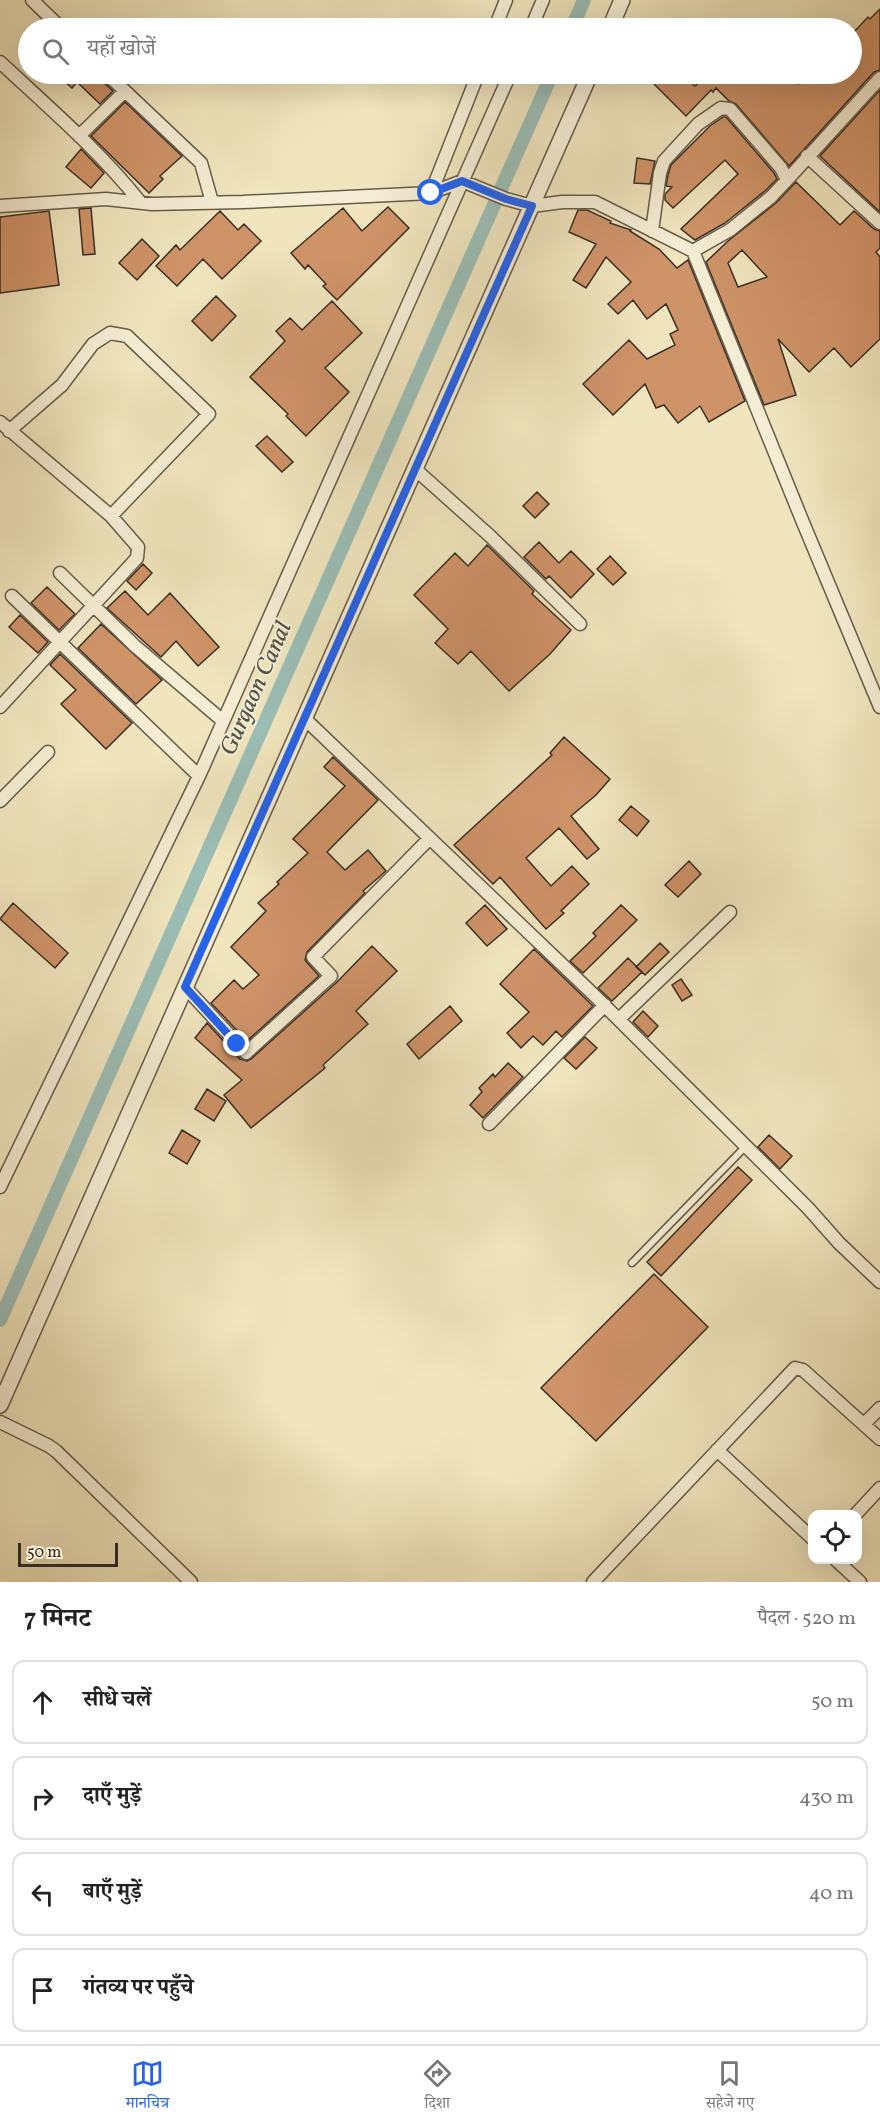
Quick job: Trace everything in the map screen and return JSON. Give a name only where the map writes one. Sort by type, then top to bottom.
[{"type":"street","points":[[32,0],[51,18]]},
{"type":"street","points":[[499,18],[506,0]]},
{"type":"street","points":[[535,18],[543,0]]},
{"type":"street","points":[[614,18],[622,0]]},
{"type":"street","points":[[0,62],[18,79]]},
{"type":"street","points":[[693,251],[730,230],[771,197],[880,78]]},
{"type":"street","points":[[23,84],[122,179],[140,202]]},
{"type":"street","points":[[118,84],[201,163],[212,202]]},
{"type":"street","points":[[431,193],[474,84]]},
{"type":"street","points":[[0,1187],[200,776],[506,84]]},
{"type":"street","points":[[0,1405],[586,84]]},
{"type":"street","points":[[79,136],[125,91]]},
{"type":"street","points":[[652,231],[660,172],[664,161],[698,124],[721,108],[730,109],[781,168],[786,180]]},
{"type":"street","points":[[807,156],[880,223]]},
{"type":"street","points":[[0,206],[106,200],[212,202],[431,193],[462,181],[506,199],[532,206],[562,202],[595,202],[693,251],[880,707]]},
{"type":"street","points":[[0,707],[137,558],[138,547],[111,516],[4,427],[62,385],[93,344],[110,333],[127,336],[209,414],[111,516]]},
{"type":"street","points":[[415,469],[490,536],[580,624]]},
{"type":"street","points":[[60,573],[135,646],[223,721]]},
{"type":"street","points":[[12,596],[200,776]]},
{"type":"street","points":[[304,718],[619,1019],[880,1282]]},
{"type":"street","points":[[0,801],[48,752]]},
{"type":"street","points":[[185,987],[246,1053],[331,976],[313,957],[430,838]]},
{"type":"street","points":[[619,1019],[730,912]]},
{"type":"street","points":[[489,1124],[604,1005]]},
{"type":"street","points":[[593,1582],[795,1368],[803,1370],[880,1439]]},
{"type":"street","points":[[864,1424],[880,1408]]},
{"type":"street","points":[[0,1422],[56,1451],[191,1582]]},
{"type":"street","points":[[717,1450],[808,1533]]},
{"type":"street","points":[[860,1510],[880,1488]]},
{"type":"street","points":[[840,1564],[860,1582]]},
{"type":"lane","points":[[632,1263],[746,1146]]},
{"type":"building","points":[[880,9],[880,70],[874,72],[789,166],[736,104],[729,101],[716,88],[713,92],[711,90],[686,116],[654,84],[693,84],[695,86],[697,84],[862,84],[862,23],[868,17],[870,19]]},
{"type":"building","points":[[79,84],[105,84],[113,91],[100,104]]},
{"type":"building","points":[[880,90],[880,212],[820,156]]},
{"type":"building","points":[[125,102],[182,156],[160,176],[163,179],[149,193],[91,136]]},
{"type":"building","points":[[726,117],[777,179],[725,223],[695,240],[681,229],[738,174],[725,160],[673,208],[665,200],[665,194],[672,187],[666,186],[668,175],[671,165],[710,126]]},
{"type":"building","points":[[81,149],[104,173],[91,188],[66,167]]},
{"type":"building","points":[[637,158],[655,161],[650,184],[634,183]]},
{"type":"building","points":[[796,182],[840,225],[854,211],[874,229],[880,231],[880,248],[876,252],[880,257],[880,339],[851,367],[834,348],[809,372],[778,339],[796,395],[764,405],[706,262],[728,241],[776,203]],"holes":[[[742,250],[767,277],[738,287],[728,263]]]},
{"type":"building","points":[[388,207],[409,228],[337,300],[323,286],[326,284],[308,265],[305,269],[291,253],[343,208],[362,231]]},
{"type":"building","points":[[91,208],[95,254],[83,255],[79,209]]},
{"type":"building","points":[[578,210],[587,210],[611,221],[610,223],[631,230],[659,249],[677,268],[688,260],[745,401],[709,422],[700,406],[678,423],[664,405],[656,408],[645,384],[613,415],[583,384],[629,340],[647,359],[675,345],[670,334],[678,330],[666,304],[647,319],[633,300],[618,314],[608,304],[631,282],[606,257],[586,288],[573,280],[596,244],[569,232]]},
{"type":"building","points":[[49,211],[59,285],[0,293],[0,217]]},
{"type":"building","points":[[220,211],[238,230],[244,224],[261,241],[222,279],[203,259],[177,286],[156,266],[176,245],[180,250]]},
{"type":"building","points":[[142,239],[159,256],[137,280],[119,263]]},
{"type":"building","points":[[216,296],[236,316],[212,341],[192,321]]},
{"type":"building","points":[[332,301],[362,333],[325,368],[349,392],[306,436],[286,416],[288,414],[250,377],[285,341],[276,331],[290,318],[302,330]]},
{"type":"building","points":[[267,436],[293,462],[282,472],[256,446]]},
{"type":"building","points":[[537,492],[549,504],[535,518],[523,506]]},
{"type":"building","points":[[539,542],[559,563],[571,551],[594,574],[571,598],[549,576],[546,579],[524,557]]},
{"type":"building","points":[[487,545],[534,591],[532,594],[571,630],[550,654],[509,691],[471,651],[458,664],[435,643],[448,629],[414,595],[455,553],[468,566]]},
{"type":"building","points":[[610,556],[626,573],[613,585],[597,569]]},
{"type":"building","points":[[143,564],[152,573],[136,590],[127,581]]},
{"type":"building","points":[[47,587],[75,614],[59,630],[31,603]]},
{"type":"building","points":[[125,591],[148,615],[170,593],[219,647],[198,666],[176,641],[161,657],[107,608]]},
{"type":"building","points":[[20,615],[48,642],[38,653],[9,627]]},
{"type":"building","points":[[101,624],[162,680],[136,704],[78,648]]},
{"type":"building","points":[[60,654],[132,723],[106,749],[61,704],[76,690],[50,665]]},
{"type":"building","points":[[564,737],[610,779],[596,795],[571,816],[599,849],[587,859],[559,828],[526,858],[551,886],[572,866],[589,884],[561,911],[564,913],[546,929],[500,877],[493,884],[454,845],[552,755],[550,753]]},
{"type":"building","points":[[333,757],[378,800],[327,852],[345,870],[368,850],[386,871],[363,891],[365,893],[307,952],[305,960],[319,976],[247,1041],[211,1003],[234,980],[243,989],[259,975],[231,947],[266,911],[258,903],[308,853],[293,839],[345,786],[324,767]]},
{"type":"building","points":[[631,806],[649,821],[637,836],[619,820]]},
{"type":"building","points":[[689,861],[701,874],[678,897],[665,885]]},
{"type":"building","points":[[13,903],[68,953],[55,968],[0,919]]},
{"type":"building","points":[[485,905],[507,929],[487,946],[466,923]]},
{"type":"building","points":[[621,905],[637,920],[583,973],[570,961],[596,936],[593,933]]},
{"type":"building","points":[[660,943],[669,952],[645,975],[636,967]]},
{"type":"building","points":[[372,946],[397,971],[356,1011],[368,1024],[323,1065],[325,1068],[251,1128],[224,1095],[242,1080],[195,1038],[207,1023],[240,1059],[247,1061],[251,1059],[337,982]]},
{"type":"building","points":[[534,949],[593,1006],[562,1037],[556,1031],[543,1045],[533,1036],[521,1048],[507,1033],[529,1012],[500,984]]},
{"type":"building","points":[[628,958],[642,972],[612,1001],[598,988]]},
{"type":"building","points":[[681,979],[692,995],[682,1001],[672,985]]},
{"type":"building","points":[[450,1006],[462,1021],[419,1059],[407,1044]]},
{"type":"building","points":[[643,1011],[658,1026],[648,1037],[633,1022]]},
{"type":"building","points":[[585,1037],[597,1048],[576,1069],[564,1058]]},
{"type":"building","points":[[508,1063],[523,1077],[483,1118],[470,1105],[482,1092],[479,1088],[493,1074],[495,1077]]},
{"type":"building","points":[[207,1089],[226,1101],[214,1121],[195,1109]]},
{"type":"building","points":[[182,1130],[200,1141],[187,1164],[169,1153]]},
{"type":"building","points":[[769,1135],[792,1156],[780,1169],[758,1147]]},
{"type":"building","points":[[738,1167],[752,1180],[661,1276],[647,1262]]},
{"type":"building","points":[[654,1274],[708,1327],[596,1441],[541,1388]]},
{"type":"waterway","name":"Gurgaon Canal","points":[[576,18],[584,0]]},
{"type":"waterway","name":"Gurgaon Canal","points":[[0,1320],[548,84]]},
{"type":"route","points":[[237,1044],[185,987],[532,206],[506,199],[462,181],[431,193]]}]
